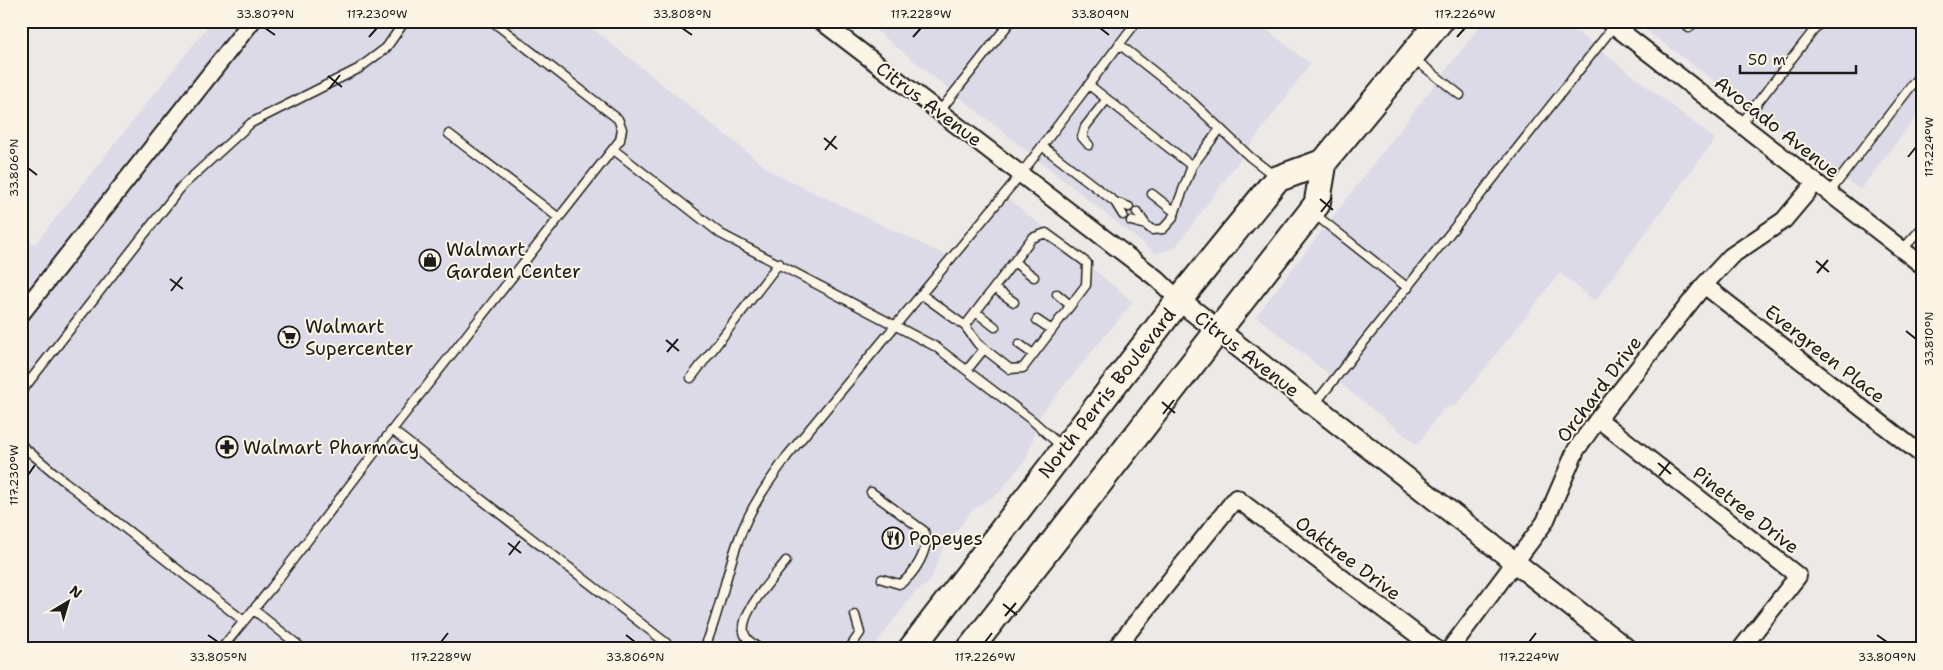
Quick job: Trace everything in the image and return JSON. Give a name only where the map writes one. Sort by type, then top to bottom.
[{"type":"main road","points":[[970,649],[1317,204],[1324,162],[1440,21]]},
{"type":"main road","points":[[1278,178],[1324,162]]},
{"type":"main road","name":"North Perris Boulevard","points":[[911,649],[1179,300],[1278,178]]},
{"type":"street","points":[[21,314],[252,21]]},
{"type":"street","name":"Citrus Avenue","points":[[821,21],[1156,278],[1179,300],[1217,331],[1626,649]]},
{"type":"street","name":"Avocado Avenue","points":[[1620,26],[1741,124],[1922,265]]},
{"type":"street","name":"Orchard Drive","points":[[1450,649],[1545,522],[1576,450],[1598,420],[1704,285],[1731,256],[1784,220],[1816,182]]},
{"type":"street","name":"Evergreen Place","points":[[1704,285],[1922,455]]},
{"type":"street","name":"Pinetree Drive","points":[[1598,420],[1798,576],[1741,649]]},
{"type":"street","name":"Oaktree Drive","points":[[1115,649],[1236,498],[1436,649]]},
{"type":"lane","points":[[21,392],[182,186],[251,123],[365,64],[386,48],[405,21]]},
{"type":"lane","points":[[221,649],[254,610],[392,430],[620,140],[622,129],[618,119],[492,21]]},
{"type":"lane","points":[[939,112],[1011,21]]},
{"type":"lane","points":[[704,649],[716,622],[742,531],[761,493],[788,455],[1021,174],[1137,21]]},
{"type":"lane","points":[[1681,21],[1689,28],[1694,21]]},
{"type":"lane","points":[[1741,124],[1822,21]]},
{"type":"lane","points":[[1911,21],[1922,30]]},
{"type":"lane","points":[[1313,406],[1620,26]]},
{"type":"lane","points":[[1119,44],[1191,101],[1250,157],[1278,178]]},
{"type":"lane","points":[[1411,57],[1460,95]]},
{"type":"lane","points":[[1830,193],[1922,72]]},
{"type":"lane","points":[[1088,85],[1192,166]]},
{"type":"lane","points":[[1089,145],[1082,137],[1085,127],[1107,99]]},
{"type":"lane","points":[[1137,212],[1152,230],[1163,229],[1175,212],[1192,166],[1220,129]]},
{"type":"lane","points":[[449,134],[559,218]]},
{"type":"lane","points":[[1042,146],[1115,202],[1129,207]]},
{"type":"lane","points":[[614,150],[721,234],[896,324],[936,347],[1033,421],[1064,448]]},
{"type":"lane","points":[[1152,194],[1175,212]]},
{"type":"lane","points":[[1115,202],[1123,215]]},
{"type":"lane","points":[[1311,212],[1408,288]]},
{"type":"lane","points":[[1131,221],[1146,225]]},
{"type":"lane","points":[[1902,250],[1922,228]]},
{"type":"lane","points":[[921,294],[965,326],[978,344],[1010,369],[1023,368],[1086,285],[1087,263],[1046,233],[1032,238],[965,326]]},
{"type":"lane","points":[[1014,262],[1034,277]]},
{"type":"lane","points":[[691,378],[779,263]]},
{"type":"lane","points":[[994,288],[1014,302]]},
{"type":"lane","points":[[1057,294],[1070,305]]},
{"type":"lane","points":[[976,312],[995,326]]},
{"type":"lane","points":[[1037,320],[1052,330]]},
{"type":"lane","points":[[1019,344],[1033,354]]},
{"type":"lane","points":[[967,370],[984,349]]},
{"type":"lane","points":[[392,430],[674,649]]},
{"type":"lane","points":[[21,444],[64,481],[244,621]]},
{"type":"lane","points":[[871,492],[927,535],[927,544],[911,576],[899,584],[882,579]]},
{"type":"lane","points":[[760,649],[746,638],[744,633],[746,615],[786,561]]},
{"type":"lane","points":[[254,610],[303,649]]},
{"type":"lane","points":[[849,649],[860,633],[855,615]]},
{"type":"shaded area","points":[[212,21],[583,21],[773,173],[956,260],[1008,198],[1133,302],[1040,415],[1027,458],[999,493],[972,510],[943,549],[930,582],[915,592],[872,649],[21,649],[21,234],[35,244]]},
{"type":"shaded area","points":[[864,21],[1256,21],[1310,64],[1175,248],[1156,254]]},
{"type":"shaded area","points":[[1484,21],[1563,21],[1715,139],[1595,301],[1560,273],[1456,405],[1443,409],[1417,445],[1256,316]]},
{"type":"shaded area","points":[[1640,21],[1922,21],[1922,109],[1860,190],[1638,24]]},
{"type":"place","name":"Walmart Garden Center","points":[[430,260]]},
{"type":"place","name":"Walmart Supercenter","points":[[289,337]]},
{"type":"place","name":"Walmart Pharmacy","points":[[227,447]]},
{"type":"place","name":"Popeyes","points":[[893,538]]}]
